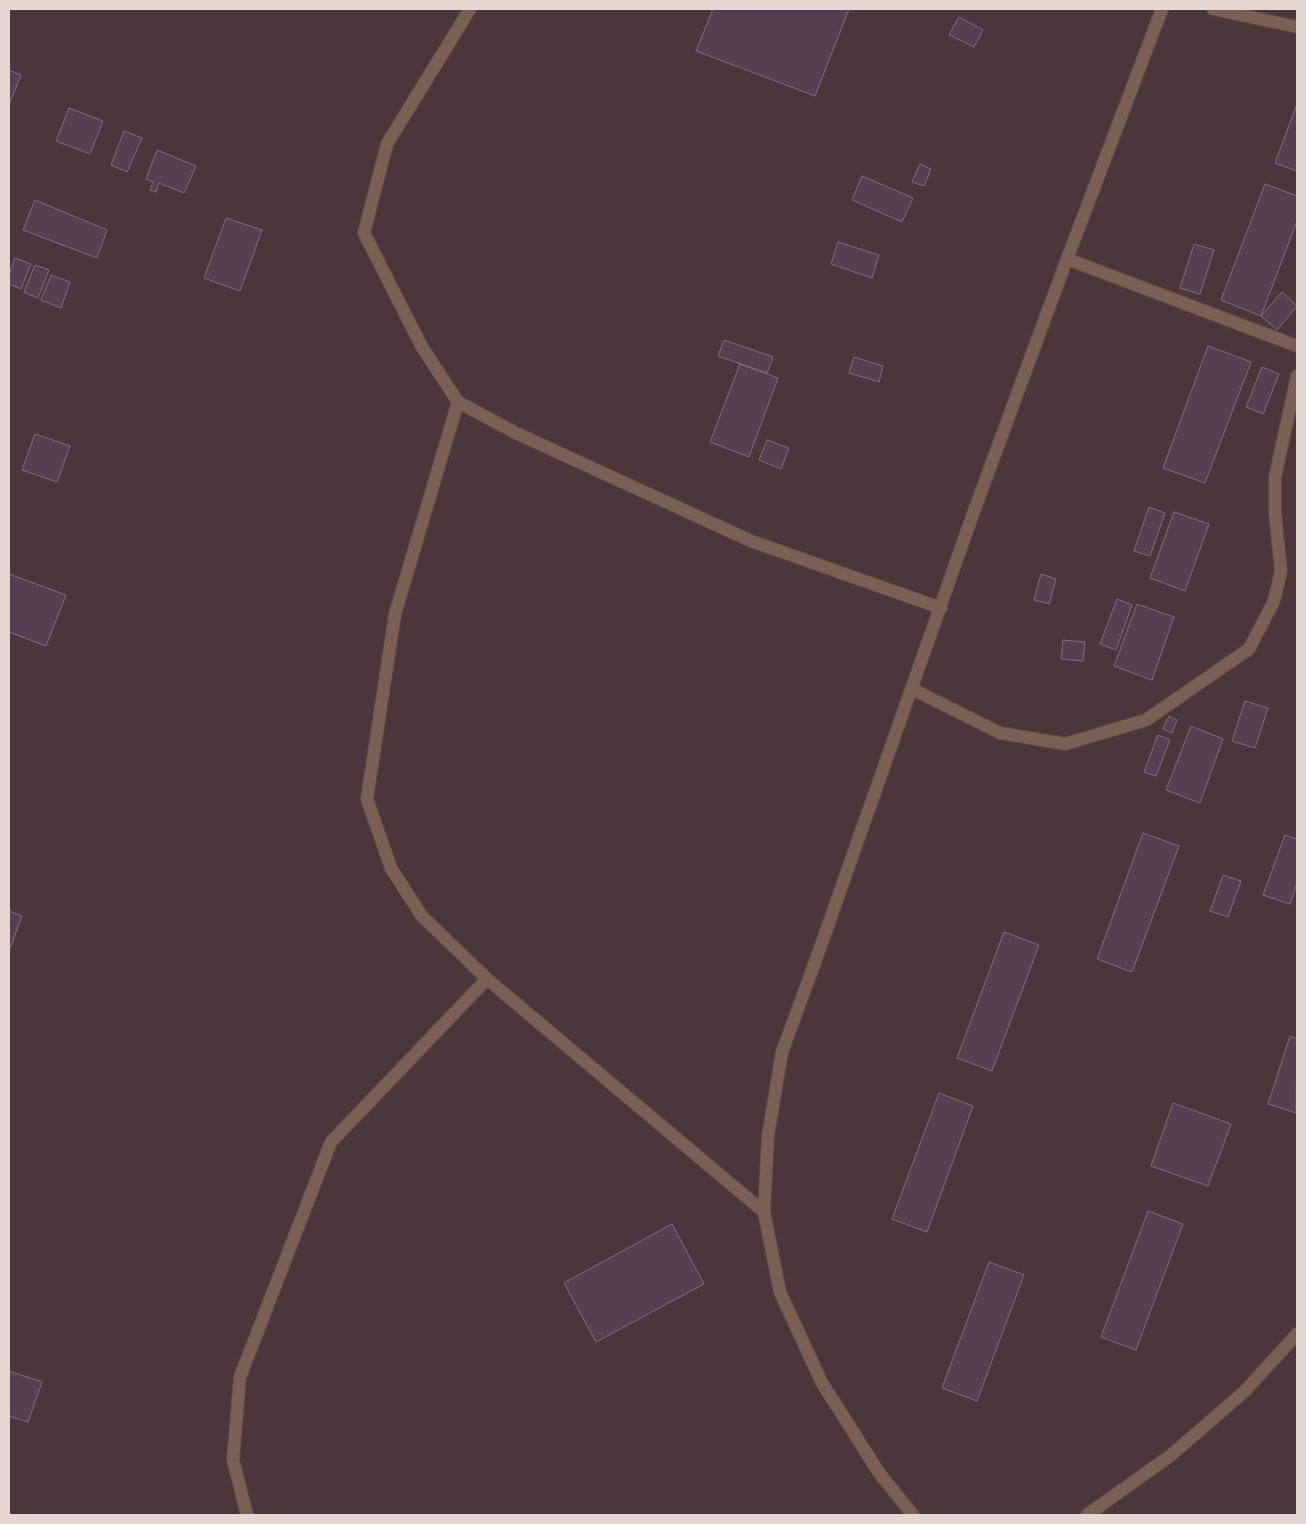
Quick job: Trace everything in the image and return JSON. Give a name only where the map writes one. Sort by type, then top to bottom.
[{"type":"street","points":[[470,9],[387,144],[364,233],[422,347],[458,402],[516,433],[751,542],[940,608]]},
{"type":"street","points":[[913,1515],[880,1474],[822,1383],[780,1292],[764,1212],[768,1136],[782,1052],[974,511],[1162,9]]},
{"type":"street","points":[[1213,9],[1297,27]]},
{"type":"street","points":[[1067,259],[1297,346]]},
{"type":"street","points":[[912,689],[1000,733],[1065,744],[1146,720],[1249,649],[1274,601],[1281,570],[1275,513],[1275,476],[1297,376]]},
{"type":"street","points":[[458,402],[395,614],[367,799],[390,868],[421,915],[487,979],[764,1212]]},
{"type":"street","points":[[247,1515],[233,1460],[240,1377],[331,1142],[487,979]]},
{"type":"street","points":[[1088,1515],[1170,1456],[1245,1391],[1297,1334]]},
{"type":"shaded area","points":[[9,9],[1297,9],[1297,1515],[9,1515]]},
{"type":"building","points":[[713,9],[849,9],[815,96],[696,51]]},
{"type":"building","points":[[959,17],[983,30],[974,47],[949,35]]},
{"type":"building","points":[[9,70],[21,75],[9,105]]},
{"type":"building","points":[[1297,104],[1297,171],[1275,163]]},
{"type":"building","points":[[69,108],[103,121],[90,154],[56,141]]},
{"type":"building","points":[[124,131],[142,138],[127,172],[111,165]]},
{"type":"building","points":[[157,150],[196,166],[184,193],[159,183],[156,192],[150,190],[153,182],[146,179]]},
{"type":"building","points":[[920,164],[931,169],[924,186],[912,182]]},
{"type":"building","points":[[862,176],[913,198],[902,222],[852,200]]},
{"type":"building","points":[[1265,184],[1297,196],[1297,221],[1261,316],[1221,300]]},
{"type":"building","points":[[35,200],[107,230],[97,258],[23,230]]},
{"type":"building","points":[[226,218],[262,230],[240,291],[204,278]]},
{"type":"building","points":[[838,242],[879,255],[872,278],[831,264]]},
{"type":"building","points":[[1194,244],[1214,250],[1200,294],[1180,288]]},
{"type":"building","points":[[15,258],[31,264],[21,289],[9,284],[9,275]]},
{"type":"building","points":[[35,265],[49,270],[38,298],[24,292]]},
{"type":"building","points":[[51,275],[70,282],[61,308],[41,300]]},
{"type":"building","points":[[1282,292],[1297,306],[1277,330],[1261,316]]},
{"type":"building","points":[[724,340],[773,357],[767,373],[718,356]]},
{"type":"building","points":[[1208,346],[1251,362],[1205,483],[1163,468]]},
{"type":"building","points":[[854,357],[883,366],[879,382],[849,373]]},
{"type":"building","points":[[740,364],[778,378],[749,457],[710,442]]},
{"type":"building","points":[[1262,367],[1279,374],[1263,414],[1246,407]]},
{"type":"building","points":[[35,434],[70,446],[57,482],[22,470]]},
{"type":"building","points":[[767,440],[789,448],[781,469],[759,460]]},
{"type":"building","points":[[1149,507],[1165,513],[1150,556],[1134,551]]},
{"type":"building","points":[[1174,512],[1209,524],[1185,591],[1150,578]]},
{"type":"building","points":[[9,574],[66,595],[46,646],[9,632]]},
{"type":"building","points":[[1041,574],[1056,579],[1049,604],[1034,600]]},
{"type":"building","points":[[1117,599],[1132,605],[1116,650],[1100,644]]},
{"type":"building","points":[[1137,604],[1174,617],[1152,680],[1114,666]]},
{"type":"building","points":[[1063,640],[1085,642],[1083,661],[1061,659]]},
{"type":"building","points":[[1245,701],[1268,708],[1255,748],[1232,741]]},
{"type":"building","points":[[1169,716],[1177,720],[1172,733],[1163,729]]},
{"type":"building","points":[[1191,726],[1223,739],[1200,803],[1166,790]]},
{"type":"building","points":[[1158,735],[1170,740],[1156,776],[1144,772]]},
{"type":"building","points":[[1143,833],[1179,846],[1132,972],[1097,959]]},
{"type":"building","points":[[1285,835],[1297,839],[1297,883],[1290,904],[1263,895]]},
{"type":"building","points":[[1223,875],[1241,881],[1228,917],[1210,911]]},
{"type":"building","points":[[9,911],[22,916],[9,951]]},
{"type":"building","points":[[1004,932],[1039,945],[992,1071],[957,1058]]},
{"type":"building","points":[[1290,1036],[1297,1039],[1296,1113],[1268,1104]]},
{"type":"building","points":[[939,1093],[973,1106],[927,1232],[892,1219]]},
{"type":"building","points":[[1173,1103],[1231,1124],[1208,1186],[1151,1166]]},
{"type":"building","points":[[1148,1211],[1183,1224],[1136,1350],[1101,1337]]},
{"type":"building","points":[[672,1224],[704,1284],[596,1342],[564,1283]]},
{"type":"building","points":[[989,1262],[1024,1275],[977,1401],[942,1388]]},
{"type":"building","points":[[9,1371],[42,1382],[28,1422],[9,1416]]}]
